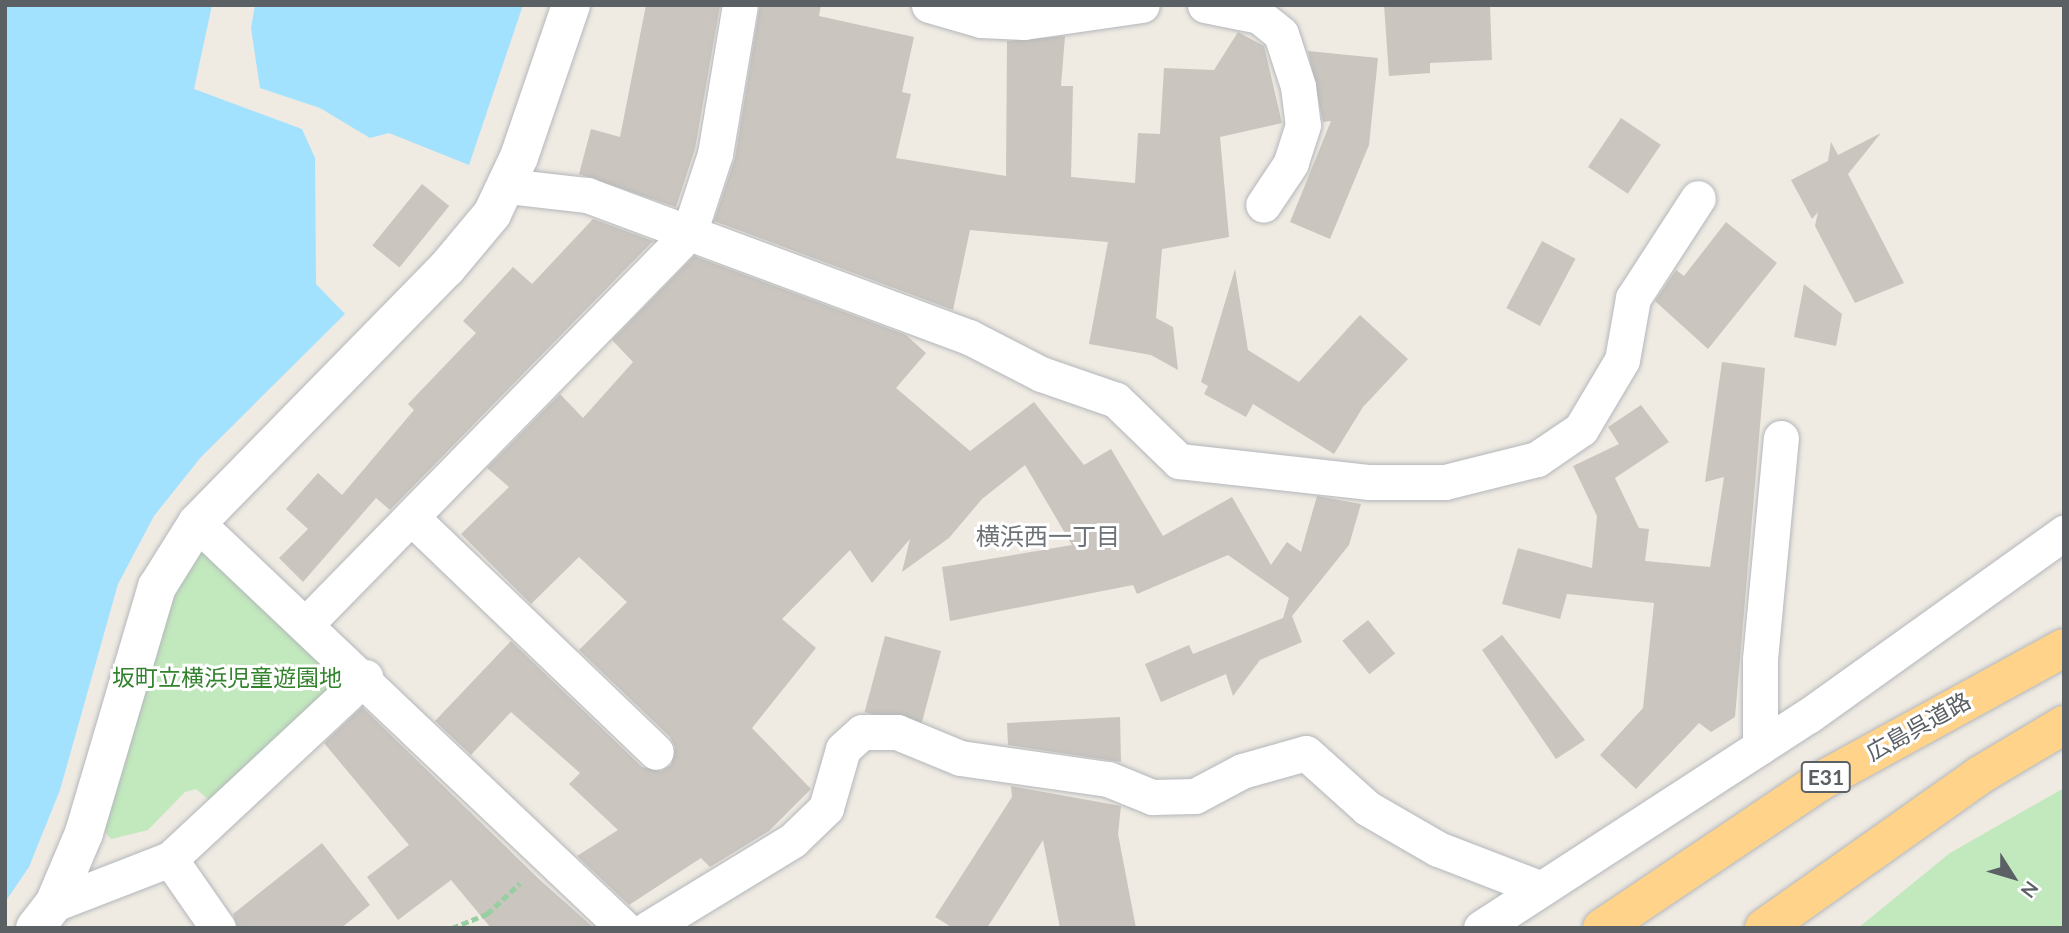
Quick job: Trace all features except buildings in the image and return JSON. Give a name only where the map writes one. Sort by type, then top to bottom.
[{"type":"highway","points":[[1819,782],[2064,622]]},
{"type":"highway","name":"広島呉道路","points":[[1602,928],[1819,782],[2064,648]]},
{"type":"highway","points":[[1764,928],[1957,791],[2064,725]]},
{"type":"street","points":[[45,916],[84,833],[157,587],[197,523],[446,269],[508,186],[571,5]]},
{"type":"street","points":[[308,622],[689,233],[715,154],[740,5]]},
{"type":"street","points":[[929,5],[981,20],[1024,22],[1142,5]]},
{"type":"street","points":[[1205,5],[1259,16],[1281,34],[1298,86],[1299,138],[1292,163],[1263,205]]},
{"type":"street","points":[[508,186],[587,195],[969,337],[1041,374],[1116,400],[1179,461],[1370,482],[1445,482],[1537,459],[1581,429],[1622,360],[1633,298],[1698,198]]},
{"type":"street","points":[[1760,747],[1760,659],[1781,438]]},
{"type":"street","points":[[411,517],[656,752]]},
{"type":"street","points":[[197,523],[308,622],[625,928]]},
{"type":"street","points":[[1480,928],[1760,747],[2064,533]]},
{"type":"street","points":[[45,916],[170,859],[365,677]]},
{"type":"street","points":[[649,928],[793,840],[826,808],[843,749],[862,732],[897,732],[960,758],[1108,779],[1152,797],[1195,796],[1242,771],[1306,753],[1367,808],[1438,849],[1539,888]]},
{"type":"street","points":[[170,859],[218,928]]},
{"type":"path","points":[[452,928],[487,914],[550,855]]},
{"type":"green space","name":"坂町立横浜児童遊園地","points":[[205,536],[350,672],[215,805],[196,789],[185,792],[148,830],[111,839],[102,828],[153,629]]},
{"type":"green space","points":[[2064,788],[2064,928],[1858,928],[1950,853]]},
{"type":"water","points":[[5,5],[212,5],[194,89],[302,129],[315,158],[316,284],[345,314],[201,457],[154,516],[118,584],[60,790],[29,867],[5,902]]},
{"type":"water","points":[[255,5],[523,5],[469,165],[389,133],[370,138],[320,108],[260,88],[251,28]]},
{"type":"district","name":"横浜西一丁目","points":[[1048,536]]}]
